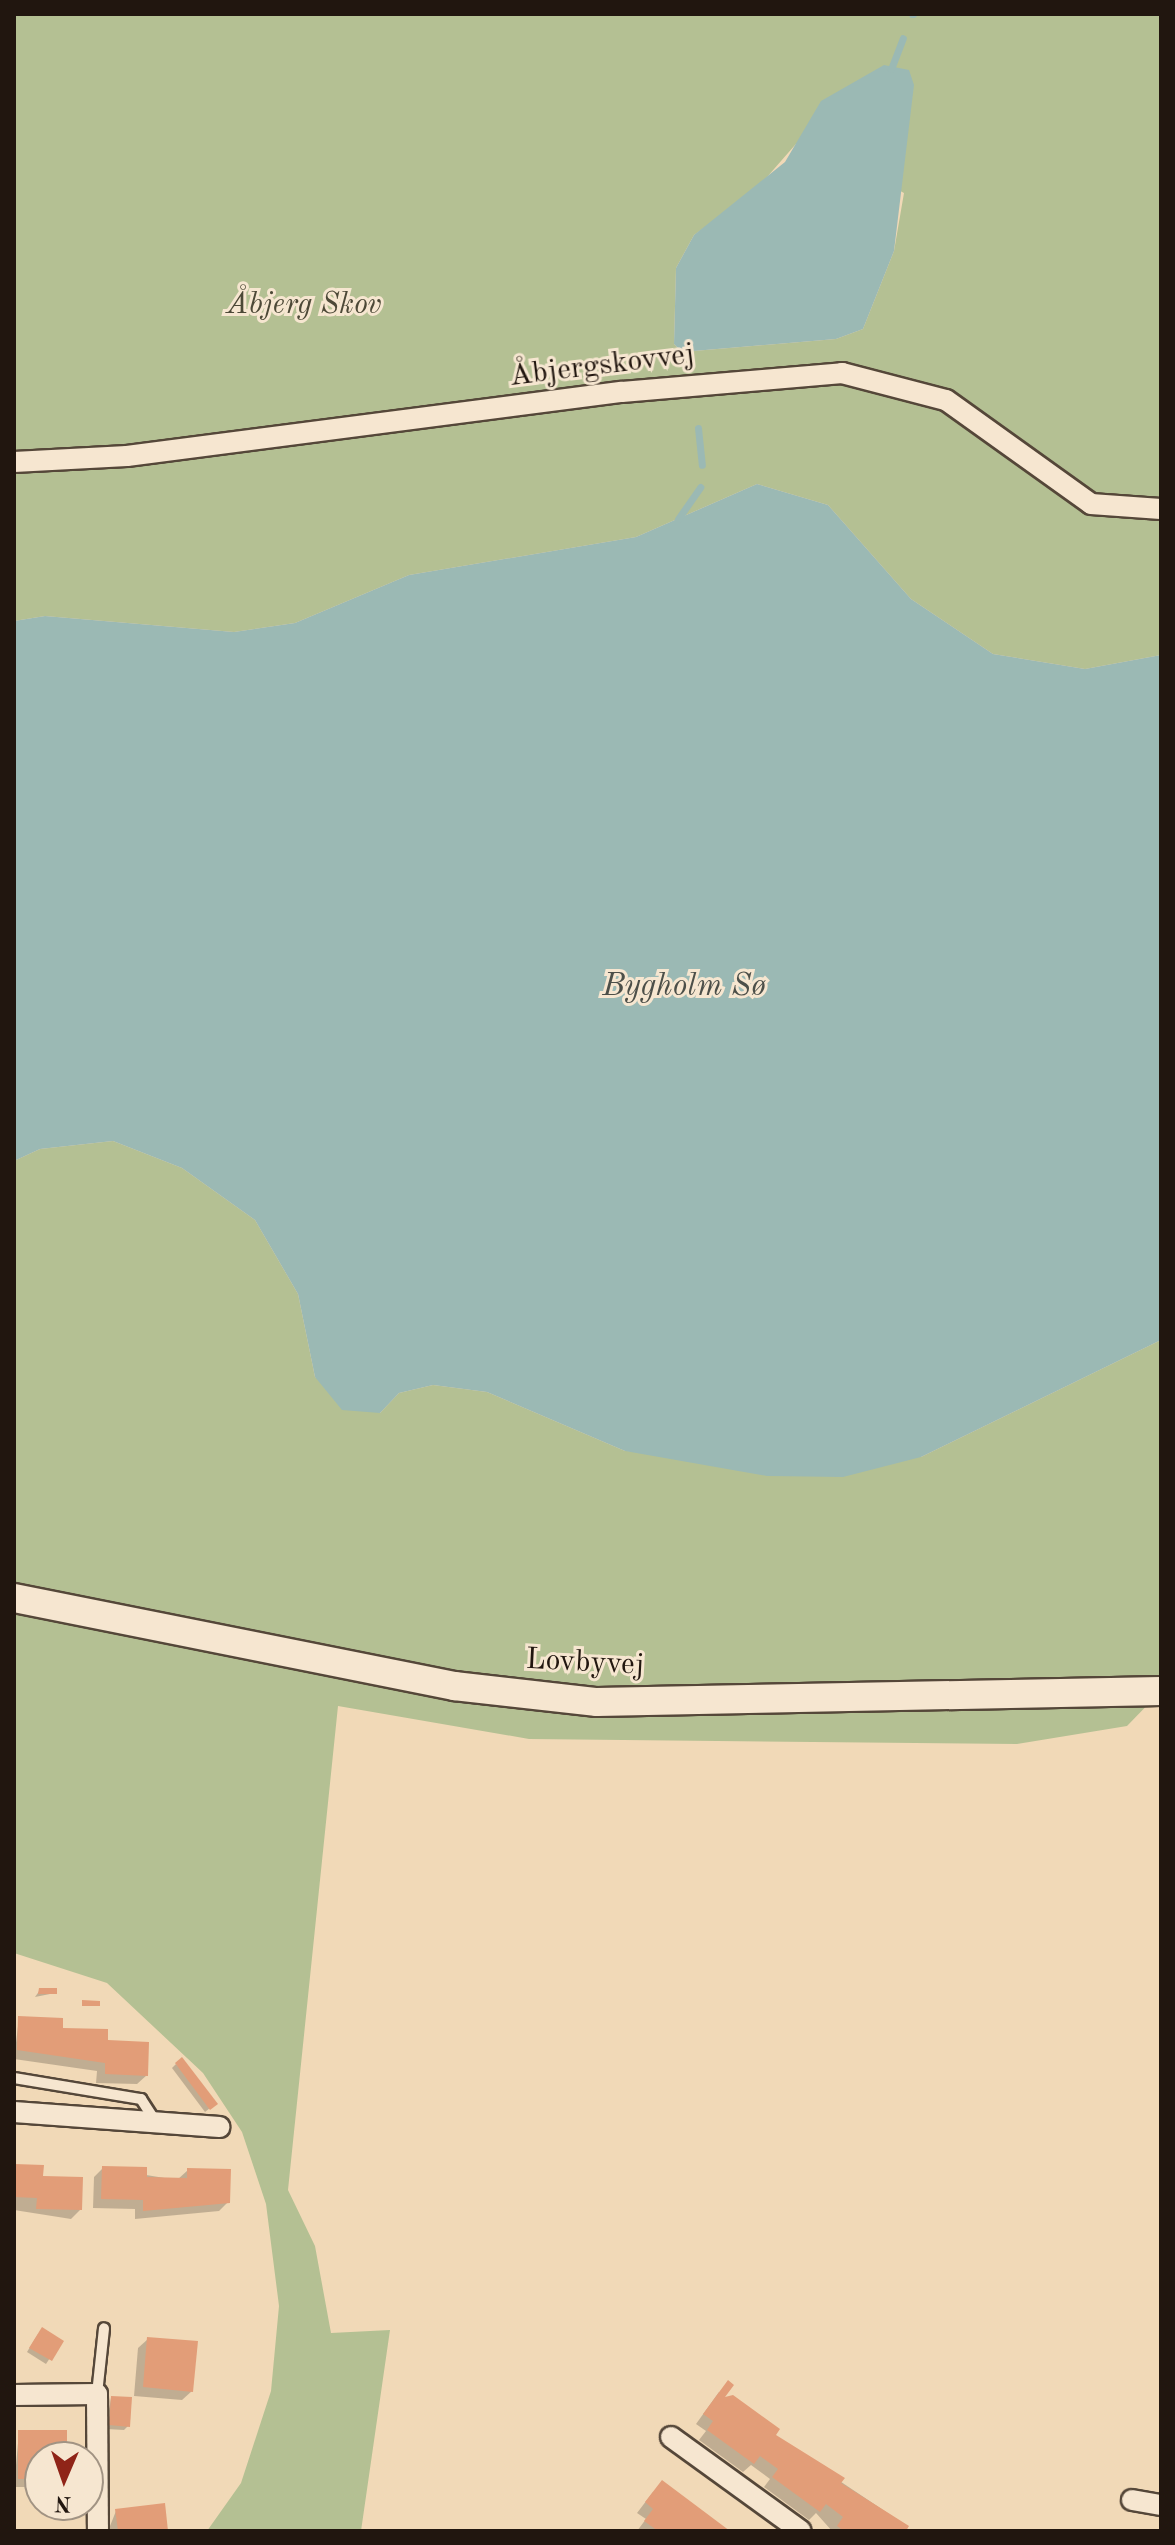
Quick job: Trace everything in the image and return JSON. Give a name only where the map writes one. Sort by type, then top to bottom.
[{"type":"street","name":"Åbjergskovvej","points":[[14,462],[127,456],[622,392],[842,373],[946,400],[1091,504],[1161,509]]},
{"type":"street","name":"Lovbyvej","points":[[14,1598],[454,1686],[597,1702],[1161,1691]]},
{"type":"street","points":[[14,2112],[158,2125],[219,2127]]},
{"type":"street","points":[[14,2395],[97,2394],[98,2531]]},
{"type":"street","points":[[671,2437],[801,2531]]},
{"type":"street","points":[[1132,2500],[1161,2505]]},
{"type":"lane","points":[[14,2078],[141,2099],[158,2125]]},
{"type":"lane","points":[[97,2394],[104,2328]]},
{"type":"green space","name":"Åbjerg Skov","points":[[14,14],[1161,14],[1161,655],[1085,669],[993,654],[911,599],[828,505],[757,484],[636,537],[409,575],[295,623],[234,632],[45,616],[14,621]],"holes":[[[802,137],[904,193],[894,251],[863,329],[836,339],[682,352],[674,344],[676,268],[694,235],[753,193]]]},
{"type":"green space","points":[[113,1141],[182,1168],[255,1220],[298,1294],[315,1377],[380,1413],[399,1393],[433,1385],[487,1392],[625,1451],[921,1457],[1161,1340],[1161,1691],[1127,1726],[1017,1744],[529,1739],[338,1706],[288,2190],[315,2246],[331,2333],[390,2330],[361,2531],[207,2531],[241,2483],[271,2391],[279,2306],[266,2204],[242,2132],[203,2073],[107,1983],[14,1953],[14,1161],[40,1149]]},
{"type":"water","points":[[884,65],[909,70],[914,85],[894,251],[863,329],[836,339],[682,352],[674,344],[676,268],[694,235],[785,162],[821,101]]},
{"type":"water","name":"Bygholm Sø","points":[[757,484],[828,505],[911,599],[993,654],[1085,669],[1161,655],[1161,1340],[921,1457],[843,1477],[767,1476],[625,1451],[487,1392],[433,1385],[399,1393],[380,1413],[342,1410],[315,1377],[298,1294],[255,1220],[182,1168],[113,1141],[40,1149],[14,1161],[14,621],[45,616],[234,632],[295,623],[409,575],[636,537]]},
{"type":"building","points":[[39,1988],[57,1988],[57,1994],[38,1994]]},
{"type":"building","points":[[82,2000],[100,2001],[100,2006],[82,2006]]},
{"type":"building","points":[[18,2016],[63,2018],[63,2028],[108,2029],[108,2040],[149,2042],[148,2076],[105,2074],[105,2063],[17,2050]]},
{"type":"building","points":[[182,2057],[218,2104],[210,2110],[175,2063]]},
{"type":"building","points":[[14,2164],[44,2165],[43,2176],[83,2177],[82,2210],[36,2209],[37,2198],[14,2197]]},
{"type":"building","points":[[102,2166],[147,2167],[147,2177],[187,2178],[187,2168],[231,2169],[230,2203],[143,2211],[143,2200],[101,2199]]},
{"type":"building","points":[[42,2327],[64,2341],[52,2361],[29,2348]]},
{"type":"building","points":[[147,2337],[198,2341],[193,2392],[143,2387]]},
{"type":"building","points":[[728,2380],[734,2385],[725,2397],[733,2395],[780,2429],[776,2435],[845,2478],[841,2483],[909,2526],[906,2531],[844,2531],[837,2526],[843,2517],[826,2504],[820,2512],[772,2477],[778,2469],[760,2456],[754,2464],[707,2430],[713,2421],[703,2414]]},
{"type":"building","points":[[111,2396],[132,2397],[130,2427],[109,2425]]},
{"type":"building","points":[[18,2430],[67,2430],[67,2441],[24,2441],[24,2479],[18,2479]]},
{"type":"building","points":[[662,2480],[730,2531],[658,2531],[644,2521],[653,2509],[645,2502]]},
{"type":"building","points":[[165,2503],[168,2531],[118,2531],[115,2509]]},
{"type":"waterway","points":[[891,69],[903,38]]},
{"type":"waterway","points":[[698,428],[702,465]]},
{"type":"waterway","points":[[678,519],[700,487]]}]
